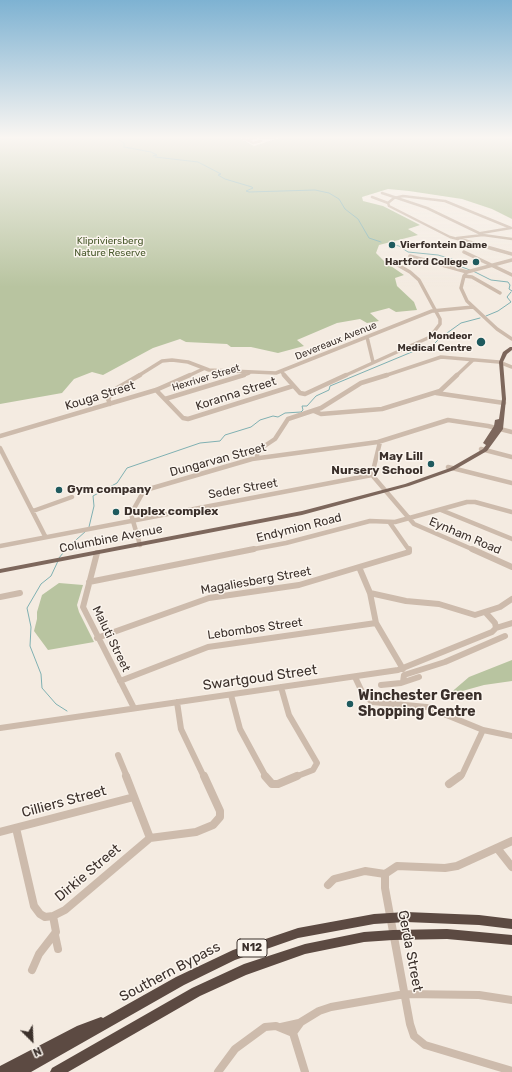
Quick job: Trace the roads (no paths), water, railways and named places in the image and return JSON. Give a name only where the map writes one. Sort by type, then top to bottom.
[{"type":"highway","name":"Southern Bypass","points":[[19,1072],[180,981],[233,955],[298,933],[374,919],[406,917],[471,919],[512,924]]},
{"type":"highway","name":"N12","points":[[56,1072],[196,992],[244,970],[305,949],[364,938],[393,935],[447,934],[512,940]]},
{"type":"highway","points":[[0,1072],[81,1030],[113,1020]]},
{"type":"highway","points":[[66,1072],[93,1051]]},
{"type":"main road","points":[[499,362],[512,346]]},
{"type":"main road","name":"Columbine Avenue","points":[[0,571],[302,514],[418,481],[450,468],[483,449],[498,428],[502,403],[499,362]]},
{"type":"street","points":[[382,193],[440,214],[481,234],[512,239]]},
{"type":"street","points":[[388,203],[394,198],[409,196],[448,202],[511,228],[455,238]]},
{"type":"street","points":[[372,197],[388,203],[396,209],[455,238],[512,254]]},
{"type":"street","points":[[464,252],[512,275]]},
{"type":"street","points":[[410,256],[467,272],[512,260]]},
{"type":"street","points":[[281,371],[293,386],[302,394],[324,386],[373,362],[430,337],[440,323],[435,310],[419,280],[396,264]]},
{"type":"street","points":[[467,272],[461,286],[464,298],[497,329],[512,339]]},
{"type":"street","points":[[464,276],[472,277],[500,293]]},
{"type":"street","name":"Devereaux Avenue","points":[[203,369],[274,373],[435,310],[472,307]]},
{"type":"street","points":[[367,337],[373,362]]},
{"type":"street","points":[[257,458],[257,451],[275,439],[286,420],[314,411],[361,383],[435,358],[445,357],[499,362],[512,367]]},
{"type":"street","points":[[110,404],[108,399],[114,390],[160,362],[172,360],[188,362],[203,369]]},
{"type":"street","points":[[436,394],[473,360]]},
{"type":"street","name":"Kouga Street","points":[[0,436],[156,390],[203,369]]},
{"type":"street","name":"Hexriver Street","points":[[166,399],[250,372]]},
{"type":"street","name":"Koranna Street","points":[[166,399],[185,419],[191,419],[293,386]]},
{"type":"street","points":[[156,390],[166,399]]},
{"type":"street","points":[[314,411],[321,414],[382,409],[436,394],[502,403]]},
{"type":"street","name":"Dungarvan Street","points":[[132,520],[132,510],[146,491],[257,458],[380,442],[450,420],[498,428],[512,432]]},
{"type":"street","points":[[372,475],[380,442]]},
{"type":"street","points":[[0,448],[45,536]]},
{"type":"street","points":[[483,449],[512,457]]},
{"type":"street","points":[[450,468],[512,483]]},
{"type":"street","name":"Eynham Road","points":[[372,475],[409,519],[420,528],[512,567]]},
{"type":"street","name":"Seder Street","points":[[0,546],[45,536],[372,475]]},
{"type":"street","points":[[33,511],[72,497]]},
{"type":"street","name":"Endymion Road","points":[[89,582],[286,543],[366,521],[375,520],[390,523],[409,519],[469,502],[512,512]]},
{"type":"street","points":[[441,510],[512,539]]},
{"type":"street","points":[[132,520],[140,545]]},
{"type":"street","name":"Magaliesberg Street","points":[[97,638],[211,597],[299,585],[410,551],[390,523]]},
{"type":"street","name":"Maluti Street","points":[[97,553],[83,607],[97,638],[134,708]]},
{"type":"street","points":[[359,567],[370,593],[376,623],[402,669]]},
{"type":"street","points":[[0,597],[20,593]]},
{"type":"street","points":[[370,593],[406,601],[439,604],[472,615],[486,613],[512,599]]},
{"type":"street","points":[[486,613],[494,620],[496,628]]},
{"type":"street","name":"Lebombos Street","points":[[120,681],[208,647],[376,623]]},
{"type":"street","name":"Swartgoud Street","points":[[0,728],[402,669],[490,633],[496,628],[512,623]]},
{"type":"street","points":[[403,682],[404,675],[463,654],[505,636]]},
{"type":"street","points":[[457,646],[463,654]]},
{"type":"street","points":[[355,677],[363,694],[372,702],[427,707],[483,730],[512,736]]},
{"type":"street","points":[[381,685],[403,682],[419,677]]},
{"type":"street","points":[[231,695],[240,729],[267,780],[271,783],[278,784],[313,770],[317,763],[288,712],[281,687]]},
{"type":"street","points":[[118,755],[150,838],[196,832],[213,825],[220,817],[220,811],[181,729],[177,702]]},
{"type":"street","points":[[449,784],[457,780],[463,773],[483,730]]},
{"type":"street","name":"Cilliers Street","points":[[0,832],[134,797]]},
{"type":"street","name":"Dirkie Street","points":[[16,828],[35,909],[42,916],[53,916],[65,910],[150,838]]},
{"type":"street","points":[[328,885],[334,879],[365,871],[385,874],[397,866],[445,868],[457,866],[512,841]]},
{"type":"street","points":[[497,848],[512,867]]},
{"type":"street","name":"Gerda Street","points":[[385,874],[384,880],[387,902],[412,1032],[417,1039],[425,1045],[512,1071]]},
{"type":"street","points":[[53,916],[58,949]]},
{"type":"street","points":[[32,970],[39,954],[55,935]]},
{"type":"street","points":[[281,1027],[301,1022],[318,1011],[331,1007],[405,994],[456,994],[512,1000]]},
{"type":"street","points":[[293,1033],[301,1022]]},
{"type":"street","points":[[218,1072],[230,1054],[245,1040],[265,1027],[273,1025],[293,1033],[305,1072]]},
{"type":"waterway","points":[[252,187],[253,188],[246,191],[315,190],[329,193],[339,199],[345,209],[358,219],[369,238],[381,242]]},
{"type":"waterway","points":[[390,244],[399,246],[408,252],[438,255],[455,260],[459,266],[470,270]]},
{"type":"waterway","points":[[473,271],[491,280],[508,282],[510,285],[509,289],[512,291]]},
{"type":"waterway","points":[[486,316],[498,311],[511,302],[507,297],[511,292]]},
{"type":"waterway","points":[[89,527],[94,506],[93,496],[117,483],[127,468],[200,443],[220,441],[225,435],[251,427],[260,420],[273,416],[278,417],[285,413],[301,412],[303,410],[302,406],[307,406],[316,396],[329,390],[330,386],[419,349],[431,347],[440,338],[461,323],[480,318]]},
{"type":"waterway","points":[[59,558],[67,548],[86,531]]},
{"type":"waterway","points":[[58,561],[51,576],[41,584],[27,608],[31,627],[30,646],[41,674],[42,688],[56,704],[67,711]]},
{"type":"place","name":"Vierfontein Dame","points":[[392,245]]},
{"type":"place","name":"Hartford College","points":[[476,262]]},
{"type":"place","name":"Mondeor Medical Centre","points":[[481,342]]},
{"type":"place","name":"May Lill Nursery School","points":[[431,464]]},
{"type":"place","name":"Gym company","points":[[59,490]]},
{"type":"place","name":"Duplex complex","points":[[116,512]]},
{"type":"place","name":"Winchester Green Shopping Centre","points":[[350,704]]},
{"type":"park label","name":"Klipriviersberg Nature Reserve","points":[[110,246]]}]
